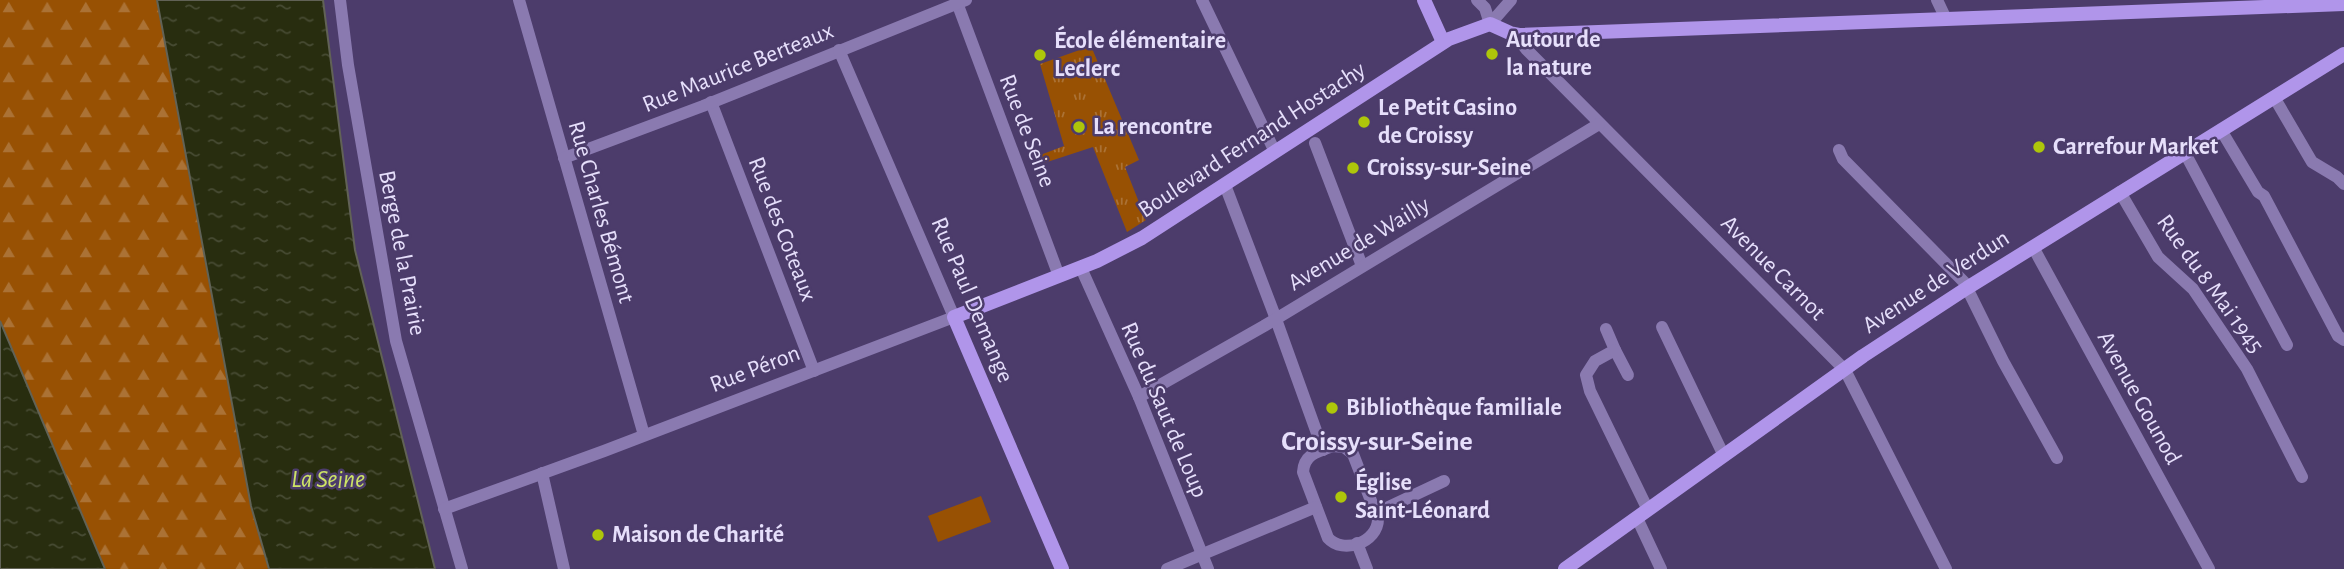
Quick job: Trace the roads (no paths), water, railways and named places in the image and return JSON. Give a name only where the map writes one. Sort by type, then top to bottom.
[{"type":"main road","points":[[1424,0],[1443,42]]},
{"type":"main road","points":[[1490,24],[1520,35],[2344,4]]},
{"type":"main road","name":"Boulevard Fernand Hostachy","points":[[1081,268],[1142,238],[1443,42],[1490,24]]},
{"type":"main road","name":"Avenue de Verdun","points":[[1565,569],[1845,370],[1967,288],[2344,54]]},
{"type":"main road","name":"Rue Péron","points":[[954,317],[1081,268]]},
{"type":"main road","name":"Rue Paul Demange","points":[[954,317],[1062,569]]},
{"type":"street","name":"Berge de la Prairie","points":[[340,0],[363,158],[396,341],[462,569]]},
{"type":"street","name":"Rue Charles Bémont","points":[[519,0],[644,435]]},
{"type":"street","points":[[1202,0],[1275,152]]},
{"type":"street","points":[[1477,0],[1485,8],[1490,24]]},
{"type":"street","points":[[1490,24],[1511,0]]},
{"type":"street","name":"Rue Maurice Berteaux","points":[[564,158],[711,102],[960,1]]},
{"type":"street","name":"Rue de Seine","points":[[960,1],[1059,276]]},
{"type":"street","points":[[1937,1],[1946,19]]},
{"type":"street","name":"Avenue Carnot","points":[[1520,35],[1520,41],[1526,48],[1599,124],[1845,370],[1946,569]]},
{"type":"street","name":"Rue Paul Demange","points":[[839,50],[954,317]]},
{"type":"street","points":[[2274,97],[2312,162],[2344,184]]},
{"type":"street","name":"Rue des Coteaux","points":[[711,102],[814,371]]},
{"type":"street","name":"Avenue de Wailly","points":[[1139,397],[1599,124]]},
{"type":"street","points":[[2221,130],[2263,196],[2338,336],[2344,340]]},
{"type":"street","points":[[1315,143],[1363,266]]},
{"type":"street","points":[[1839,150],[1843,159],[1964,282],[2003,361],[2057,458]]},
{"type":"street","points":[[2185,153],[2287,345]]},
{"type":"street","points":[[1225,185],[1323,450]]},
{"type":"street","name":"Rue du 8 Mai 1945","points":[[2120,192],[2158,257],[2193,289],[2247,369],[2302,477]]},
{"type":"street","name":"Avenue Gounod","points":[[2033,247],[2209,569]]},
{"type":"street","name":"Rue du Saut de Loup","points":[[1081,268],[1139,397],[1208,569]]},
{"type":"street","name":"Rue Péron","points":[[444,509],[954,317]]},
{"type":"street","points":[[1662,327],[1724,456]]},
{"type":"street","points":[[1606,329],[1628,374]]},
{"type":"street","points":[[1615,350],[1595,361],[1587,375],[1590,391],[1642,514],[1661,569]]},
{"type":"street","points":[[1339,446],[1350,451],[1376,513],[1378,525],[1374,533],[1357,543],[1341,547],[1332,542],[1303,474],[1309,456],[1323,450],[1339,446]]},
{"type":"street","points":[[542,473],[564,569]]},
{"type":"street","points":[[1376,513],[1446,479]]},
{"type":"street","points":[[1167,569],[1316,507]]},
{"type":"street","points":[[1357,543],[1367,569]]},
{"type":"water","name":"La Seine","points":[[157,0],[323,0],[355,250],[435,569],[269,569],[251,506]]},
{"type":"water","points":[[0,321],[105,569],[0,569]]},
{"type":"place","name":"Autour de la nature","points":[[1492,54]]},
{"type":"place","name":"École élémentaire Leclerc","points":[[1040,55]]},
{"type":"place","name":"Le Petit Casino de Croissy","points":[[1364,122]]},
{"type":"place","name":"La rencontre","points":[[1079,127]]},
{"type":"place","name":"Carrefour Market","points":[[2039,147]]},
{"type":"place","name":"Croissy-sur-Seine","points":[[1353,168]]},
{"type":"place","name":"Bibliothèque familiale","points":[[1332,408]]},
{"type":"place","name":"Église Saint-Léonard","points":[[1341,497]]},
{"type":"place","name":"Maison de Charité","points":[[598,535]]},
{"type":"district","name":"Croissy-sur-Seine","points":[[1377,442]]}]
